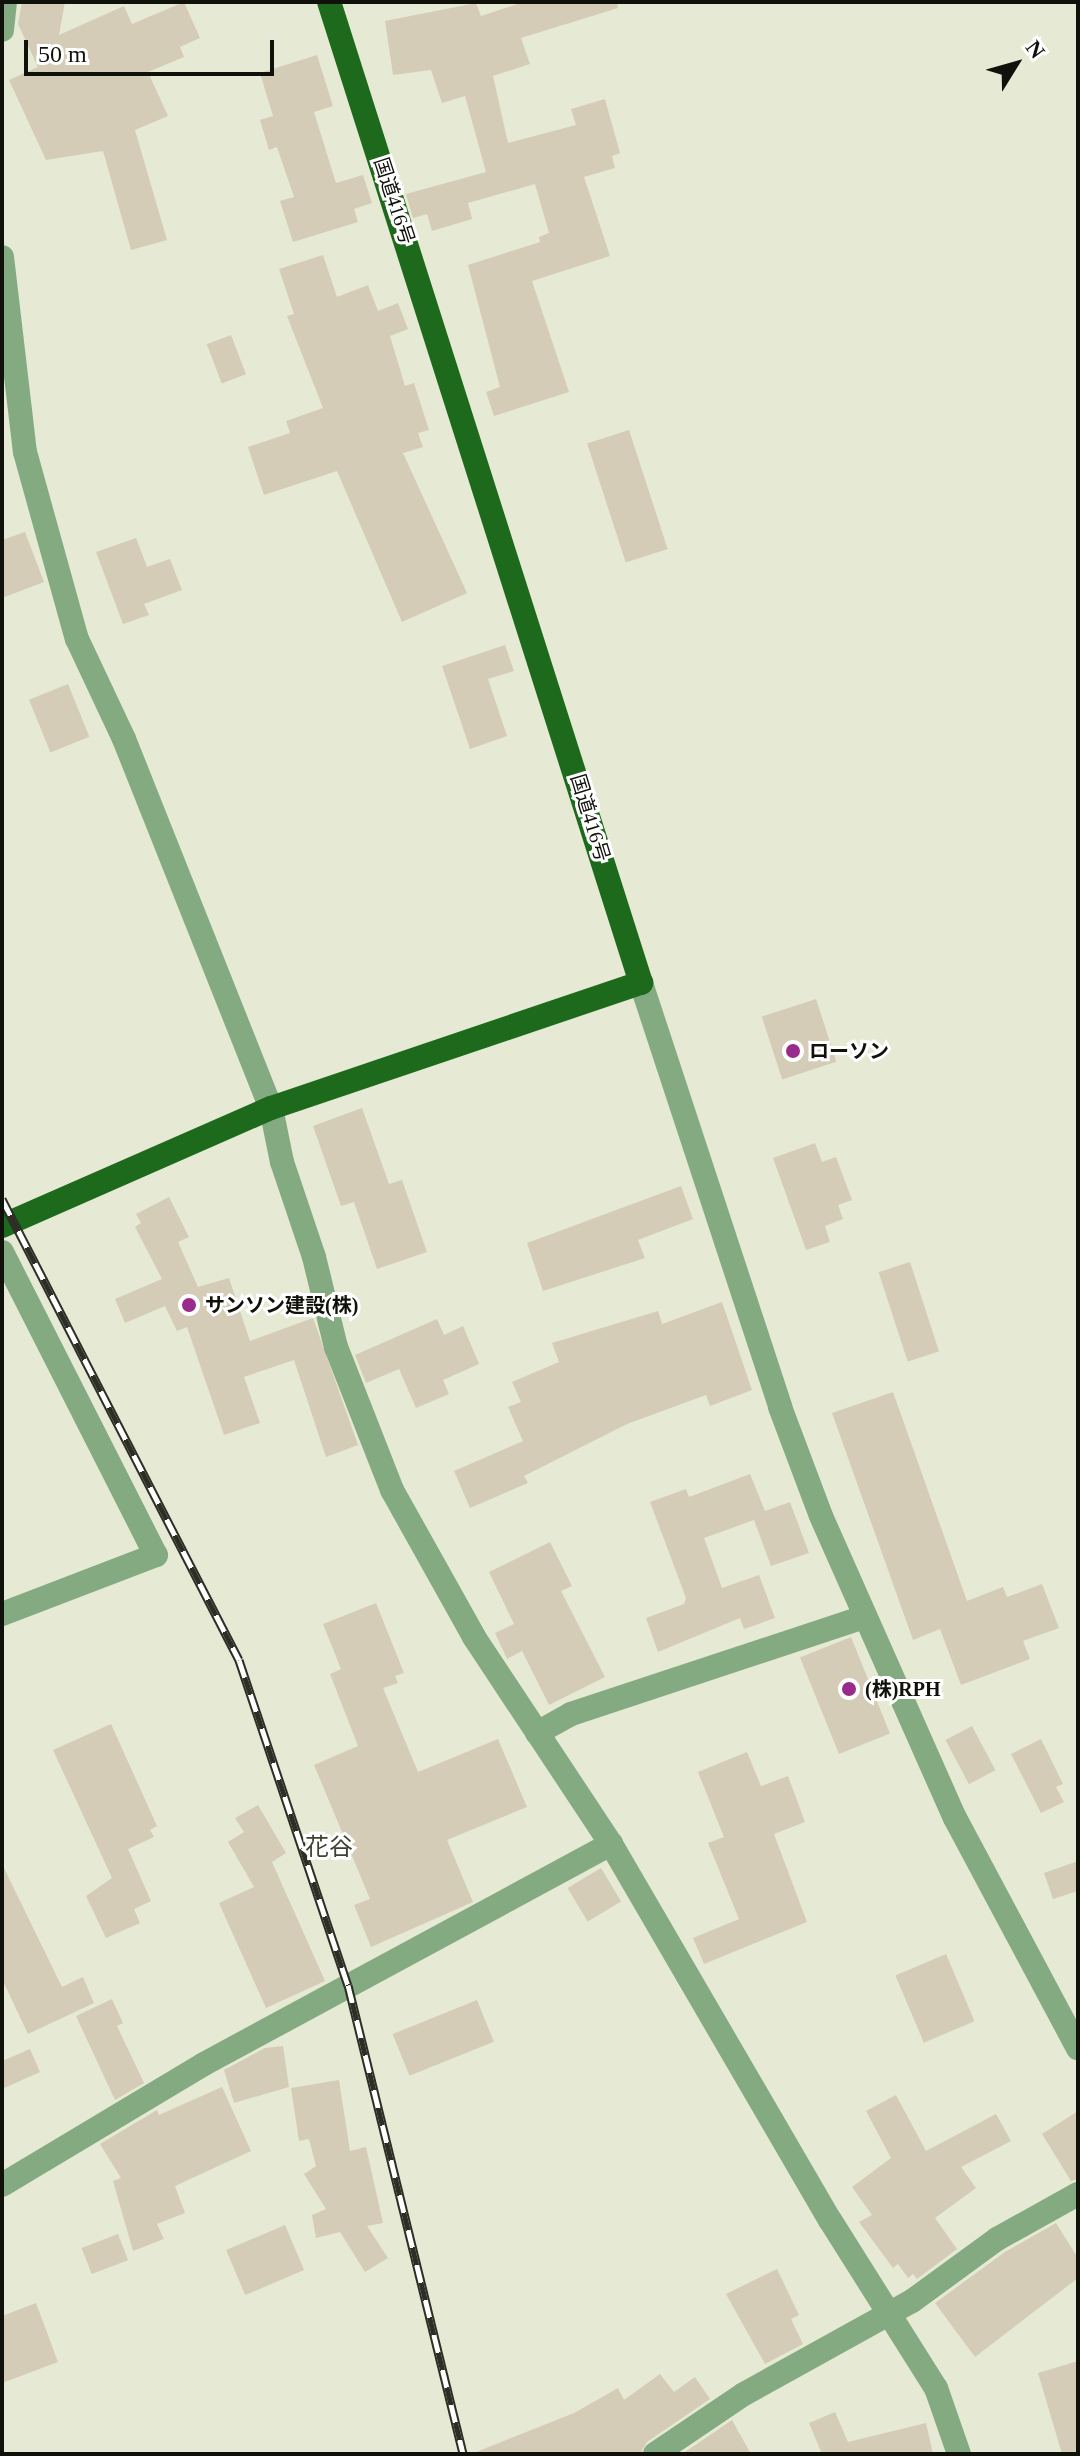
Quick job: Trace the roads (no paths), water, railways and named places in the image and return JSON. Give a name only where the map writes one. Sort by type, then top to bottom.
[{"type":"highway","name":"国道416号","points":[[329,2],[641,983]]},
{"type":"highway","points":[[2,1226],[271,1108],[641,983]]},
{"type":"street","points":[[2,30],[5,2]]},
{"type":"street","points":[[2,257],[25,452],[77,639],[124,739],[271,1108],[282,1162],[314,1257],[336,1347],[392,1490],[474,1637],[611,1844],[936,2388],[959,2454]]},
{"type":"street","points":[[641,983],[780,1407],[865,1617],[962,1831],[1078,2048]]},
{"type":"street","points":[[2,1252],[156,1555],[2,1614]]},
{"type":"street","points":[[537,1733],[571,1714],[865,1617]]},
{"type":"street","points":[[2,2185],[204,2064],[611,1844]]},
{"type":"street","points":[[655,2454],[744,2394],[823,2354],[888,2312],[912,2301],[997,2239],[1078,2194]]},
{"type":"railway","points":[[2,1199],[239,1660],[348,1985],[463,2454]]},
{"type":"place","name":"ローソン","points":[[793,1051]]},
{"type":"place","name":"サンソン建設(株)","points":[[189,1305]]},
{"type":"place","name":"(株)RPH","points":[[849,1689]]},
{"type":"district","name":"花谷","points":[[329,1848]]}]
